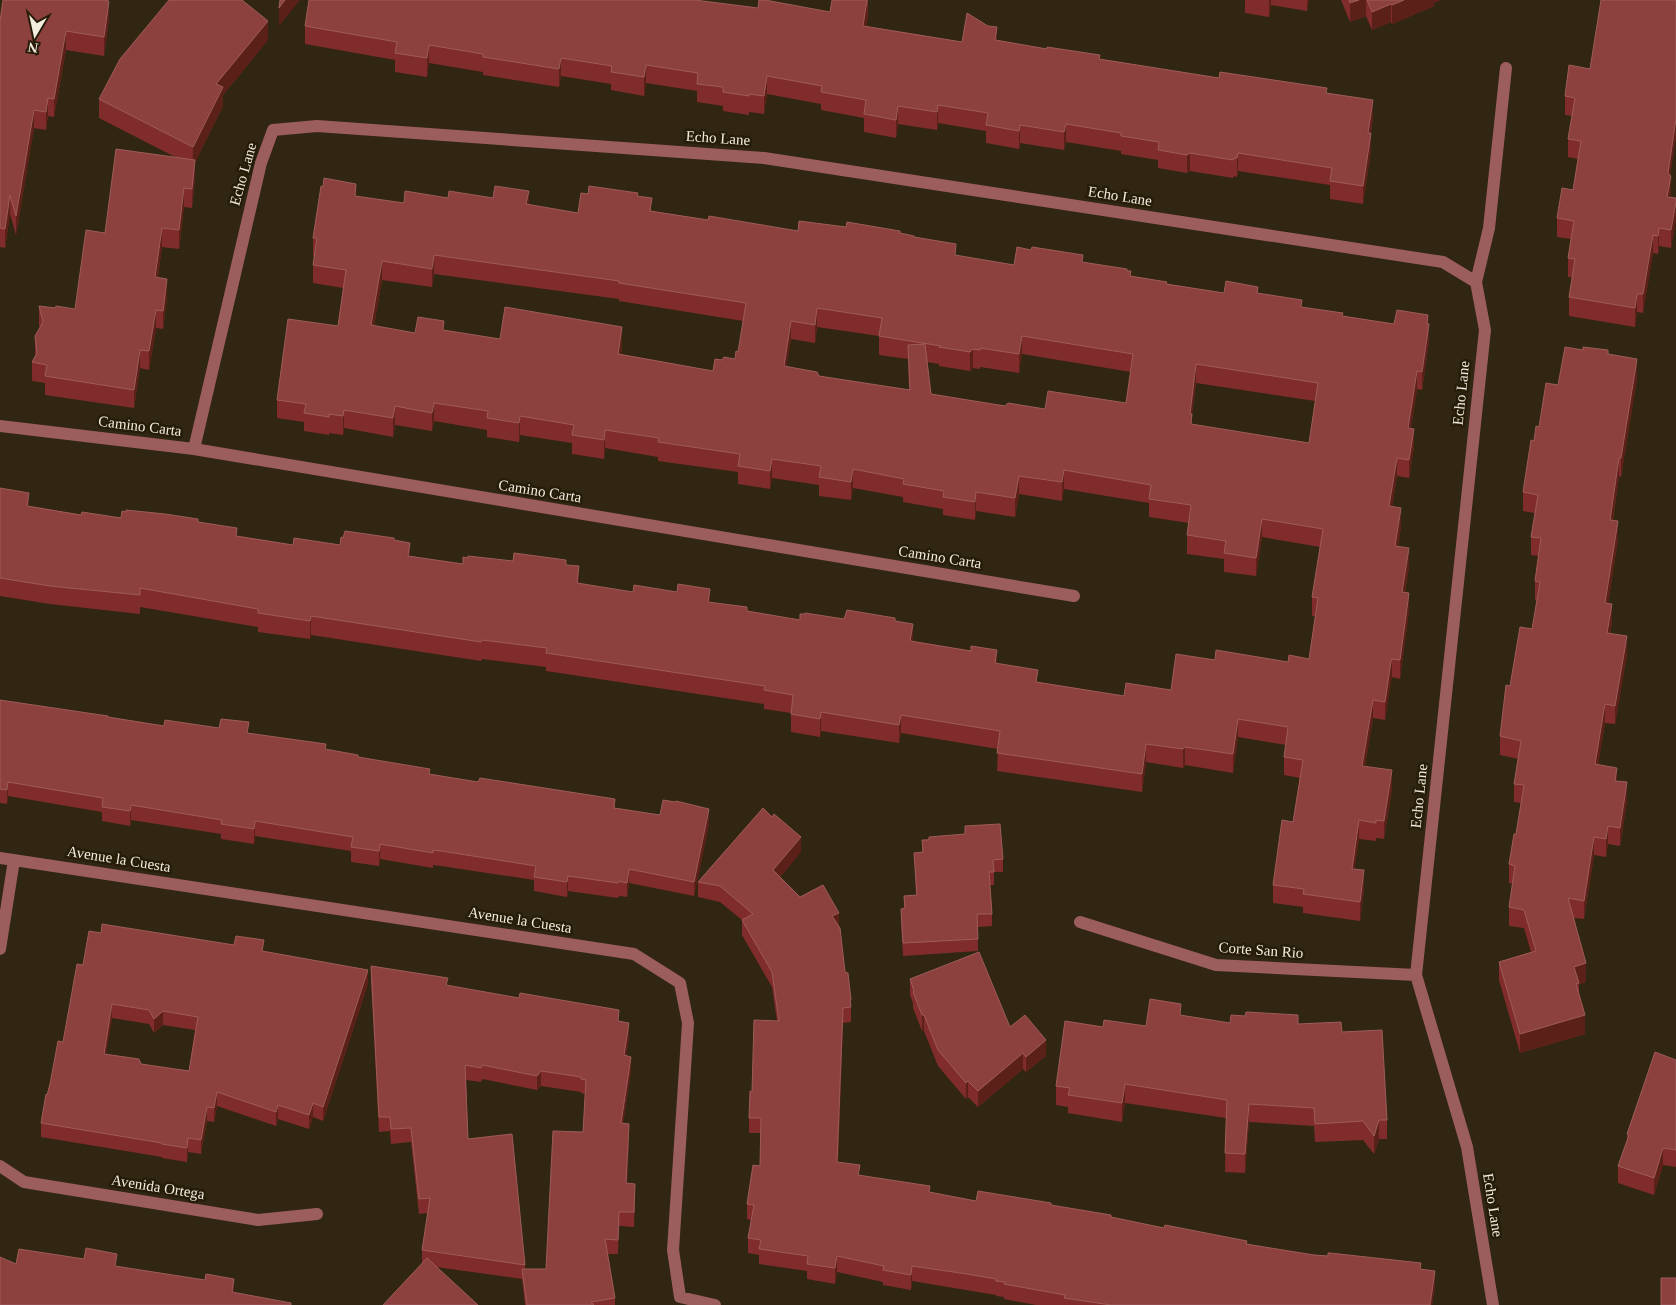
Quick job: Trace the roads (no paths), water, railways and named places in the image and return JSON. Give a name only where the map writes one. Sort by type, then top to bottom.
[{"type":"street","name":"Echo Lane","points":[[1493,1305],[1468,1147],[1416,975],[1484,330],[1476,282],[1489,228],[1506,68]]},
{"type":"street","name":"Echo Lane","points":[[194,449],[261,163],[273,130],[317,126],[764,158],[1443,262],[1476,282]]},
{"type":"street","name":"Camino Carta","points":[[0,426],[194,449],[1074,596]]},
{"type":"street","name":"Avenue la Cuesta","points":[[0,858],[634,954],[680,983],[688,1023],[673,1250],[680,1297],[715,1305]]},
{"type":"street","points":[[0,949],[14,860]]},
{"type":"street","name":"Corte San Rio","points":[[1080,922],[1216,965],[1416,975]]},
{"type":"street","name":"Avenida Ortega","points":[[0,1166],[24,1182],[258,1220],[317,1214]]}]
